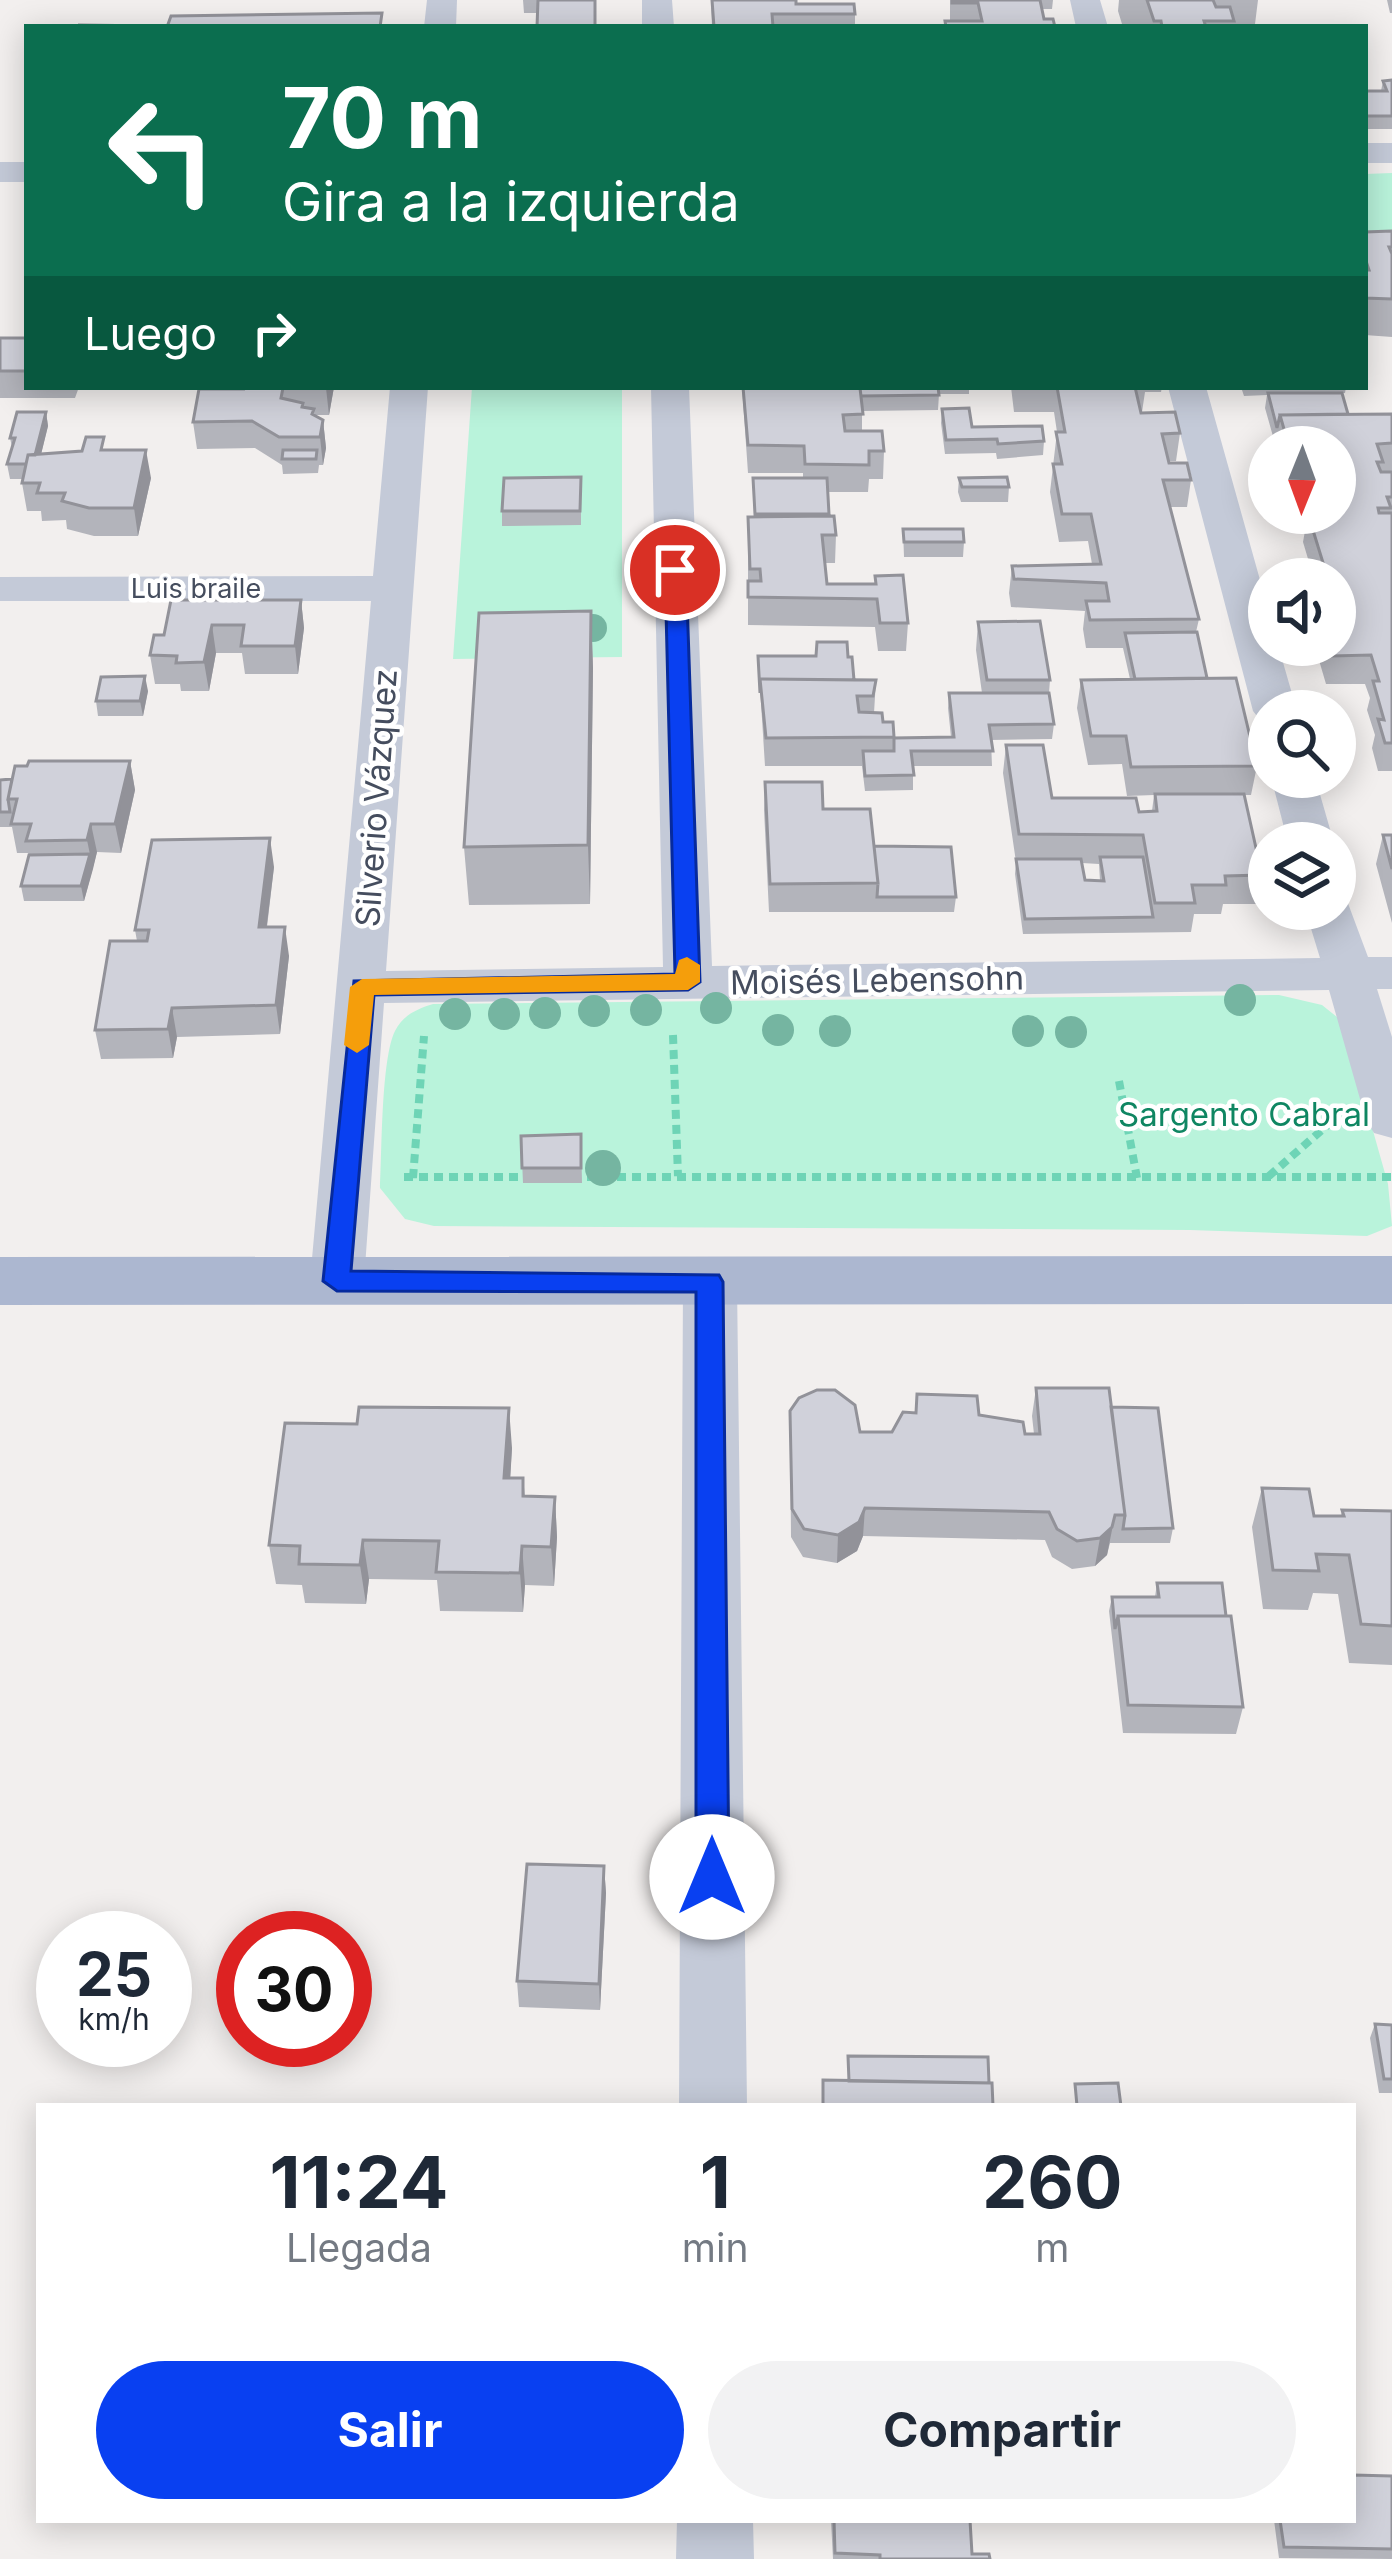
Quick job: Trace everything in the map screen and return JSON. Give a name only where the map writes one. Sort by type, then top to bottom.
[{"type":"main road","points":[[0,1282],[1392,1280]]},
{"type":"street","name":"Silverio Vázquez","points":[[337,1281],[409,390]]},
{"type":"street","points":[[670,390],[680,1002]]},
{"type":"street","points":[[1188,390],[1270,690]]},
{"type":"street","name":"Luis braile","points":[[0,590],[392,588]]},
{"type":"street","points":[[1342,930],[1370,974],[1392,1120]]},
{"type":"street","name":"Moisés Lebensohn","points":[[362,987],[680,1002],[1370,974]]},
{"type":"street","points":[[710,1282],[713,2103]]},
{"type":"street","points":[[715,2523],[715,2559]]},
{"type":"path","points":[[678,1176],[680,1002]]},
{"type":"path","points":[[413,1178],[425,1023]]},
{"type":"path","points":[[1119,1081],[1137,1178]]},
{"type":"path","points":[[1269,1176],[1332,1122],[1326,1100]]},
{"type":"path","points":[[346,1175],[545,1177]]},
{"type":"path","points":[[568,1177],[1392,1178]]},
{"type":"green space","points":[[1392,173],[1392,266],[1368,266],[1368,174]]},
{"type":"green space","points":[[472,390],[622,390],[622,657],[453,659]]},
{"type":"green space","name":"Sargento Cabral","points":[[1279,995],[1322,1005],[1342,1021],[1388,1184],[1392,1226],[1367,1236],[1190,1230],[434,1226],[405,1219],[380,1188],[390,1044],[402,1021],[433,1004]]},
{"type":"building","points":[[538,0],[595,0],[595,24],[537,24]]},
{"type":"building","points":[[712,0],[854,4],[855,14],[772,14],[773,24],[714,24]]},
{"type":"building","points":[[1040,0],[1044,19],[1053,19],[1054,24],[946,24],[982,21],[978,3],[952,3]]},
{"type":"building","points":[[1147,0],[1213,0],[1216,7],[1230,7],[1234,21],[1162,24],[1154,21]]},
{"type":"building","points":[[382,13],[380,24],[168,24],[171,16]]},
{"type":"building","points":[[1392,80],[1392,116],[1368,116],[1368,91],[1387,91],[1383,81]]},
{"type":"building","points":[[1392,231],[1392,299],[1368,298],[1368,232]]},
{"type":"building","points":[[0,338],[24,338],[24,371],[0,371]]},
{"type":"building","points":[[199,390],[283,390],[281,398],[303,403],[302,407],[314,409],[312,414],[323,420],[320,437],[279,437],[252,421],[193,422]]},
{"type":"building","points":[[743,390],[860,390],[863,414],[843,415],[845,431],[882,431],[884,451],[869,451],[869,465],[805,464],[804,446],[748,445]]},
{"type":"building","points":[[860,390],[938,390],[939,395],[861,396]]},
{"type":"building","points":[[1058,390],[1136,390],[1141,413],[1175,412],[1180,433],[1162,434],[1169,463],[1187,463],[1191,480],[1163,480],[1199,619],[1090,620],[1086,601],[1109,601],[1106,583],[1014,579],[1012,566],[1101,564],[1091,514],[1062,514],[1053,464],[1062,464],[1056,432],[1065,432]]},
{"type":"building","points":[[1268,393],[1342,393],[1348,414],[1280,415],[1276,426]]},
{"type":"building","points":[[969,408],[972,427],[1042,426],[1044,441],[946,440],[942,409]]},
{"type":"building","points":[[17,412],[46,412],[35,455],[28,455],[26,464],[7,464],[15,438],[10,438]]},
{"type":"building","points":[[1392,414],[1392,443],[1377,444],[1383,462],[1377,462],[1381,472],[1392,472],[1392,497],[1387,497],[1391,508],[1378,508],[1379,513],[1392,513],[1392,743],[1385,743],[1378,719],[1384,720],[1371,655],[1356,655],[1356,558],[1322,558],[1314,534],[1356,534],[1356,426],[1283,426],[1280,415]]},
{"type":"building","points":[[86,437],[104,437],[101,450],[146,450],[134,508],[89,508],[62,501],[65,493],[37,493],[40,483],[22,483],[28,455],[82,451]]},
{"type":"building","points":[[283,450],[317,450],[316,459],[282,459]]},
{"type":"building","points":[[581,477],[580,511],[502,511],[504,478]]},
{"type":"building","points":[[1007,477],[1009,487],[962,487],[959,478]]},
{"type":"building","points":[[753,478],[827,478],[829,514],[755,514]]},
{"type":"building","points":[[834,516],[836,535],[822,535],[827,584],[876,584],[875,576],[903,575],[908,623],[880,623],[877,599],[748,597],[748,581],[761,581],[760,569],[750,569],[748,517]]},
{"type":"building","points":[[903,529],[963,529],[964,542],[904,542]]},
{"type":"building","points":[[171,600],[301,600],[295,646],[241,646],[244,625],[212,625],[204,662],[176,663],[177,656],[150,655],[154,635],[164,635]]},
{"type":"building","points":[[591,611],[588,845],[464,847],[479,613]]},
{"type":"building","points":[[1040,621],[1050,680],[987,680],[978,622]]},
{"type":"building","points":[[1197,632],[1207,678],[1135,679],[1125,633]]},
{"type":"building","points":[[817,642],[847,642],[854,680],[760,679],[760,693],[758,656],[816,656]]},
{"type":"building","points":[[145,676],[140,701],[96,701],[101,677]]},
{"type":"building","points":[[1236,678],[1248,728],[1248,766],[1131,767],[1126,736],[1091,736],[1081,680]]},
{"type":"building","points":[[760,679],[876,680],[873,696],[857,696],[859,712],[882,713],[883,722],[893,722],[894,737],[766,738]]},
{"type":"building","points":[[949,693],[1049,693],[1054,724],[989,725],[993,751],[911,751],[914,775],[865,776],[863,751],[894,751],[894,738],[954,737]]},
{"type":"building","points":[[1006,745],[1043,745],[1052,798],[1136,798],[1139,812],[1157,811],[1155,794],[1244,794],[1250,822],[1248,875],[1225,876],[1226,885],[1192,885],[1195,903],[1155,903],[1143,835],[1019,834]]},
{"type":"building","points":[[29,761],[130,761],[115,824],[91,824],[87,840],[26,841],[31,824],[11,824],[17,799],[8,799],[15,766],[27,766]]},
{"type":"building","points":[[12,779],[10,812],[0,812],[0,780]]},
{"type":"building","points":[[765,782],[822,782],[823,809],[870,809],[878,883],[770,884]]},
{"type":"building","points":[[1383,835],[1392,835],[1392,869]]},
{"type":"building","points":[[270,838],[259,927],[285,927],[276,1005],[172,1008],[168,1029],[95,1030],[110,941],[147,941],[149,930],[135,930],[152,840]]},
{"type":"building","points":[[874,846],[951,847],[956,897],[877,897]]},
{"type":"building","points":[[90,854],[81,886],[21,886],[29,855]]},
{"type":"building","points":[[1100,857],[1143,857],[1153,917],[1025,919],[1016,859],[1081,859],[1085,880],[1104,881]]},
{"type":"building","points":[[581,1134],[581,1168],[522,1168],[521,1136]]},
{"type":"building","points":[[1036,1388],[1109,1388],[1125,1515],[1115,1515],[1112,1527],[1100,1538],[1077,1541],[1057,1529],[1049,1512],[865,1508],[859,1522],[838,1535],[804,1529],[792,1509],[790,1411],[799,1398],[817,1390],[835,1390],[855,1405],[860,1432],[892,1432],[903,1412],[916,1413],[917,1394],[977,1396],[979,1415],[1023,1422],[1025,1434],[1040,1434]]},
{"type":"building","points":[[359,1407],[509,1408],[504,1478],[523,1478],[523,1496],[555,1497],[551,1547],[522,1546],[520,1573],[436,1572],[439,1541],[363,1540],[360,1565],[299,1564],[300,1546],[269,1545],[285,1423],[357,1424]]},
{"type":"building","points":[[1111,1407],[1158,1408],[1173,1528],[1123,1529]]},
{"type":"building","points":[[1262,1488],[1309,1489],[1314,1516],[1344,1516],[1342,1510],[1392,1511],[1392,1626],[1361,1624],[1349,1555],[1316,1554],[1319,1571],[1273,1570]]},
{"type":"building","points":[[1157,1583],[1222,1583],[1226,1616],[1118,1616],[1115,1629],[1112,1597],[1159,1597]]},
{"type":"building","points":[[1118,1616],[1231,1616],[1243,1707],[1128,1705]]},
{"type":"building","points":[[527,1864],[604,1866],[599,1984],[517,1981]]},
{"type":"building","points":[[1375,2024],[1392,2025],[1392,2079],[1384,2079]]},
{"type":"building","points":[[848,2056],[988,2057],[989,2083],[849,2081]]},
{"type":"building","points":[[823,2080],[992,2083],[993,2103],[823,2103]]},
{"type":"building","points":[[1118,2083],[1121,2103],[1077,2103],[1075,2084]]},
{"type":"building","points":[[1356,2475],[1392,2476],[1392,2549],[1284,2547],[1280,2523],[1356,2523]]},
{"type":"building","points":[[834,2523],[970,2523],[972,2554],[989,2554],[990,2559],[880,2559],[880,2555],[835,2553]]},
{"type":"slow traffic","points":[[357,1045],[362,987],[688,982],[687,965]]},
{"type":"route","points":[[675,570],[688,982],[362,987],[337,1281],[710,1282],[712,1877]]}]
